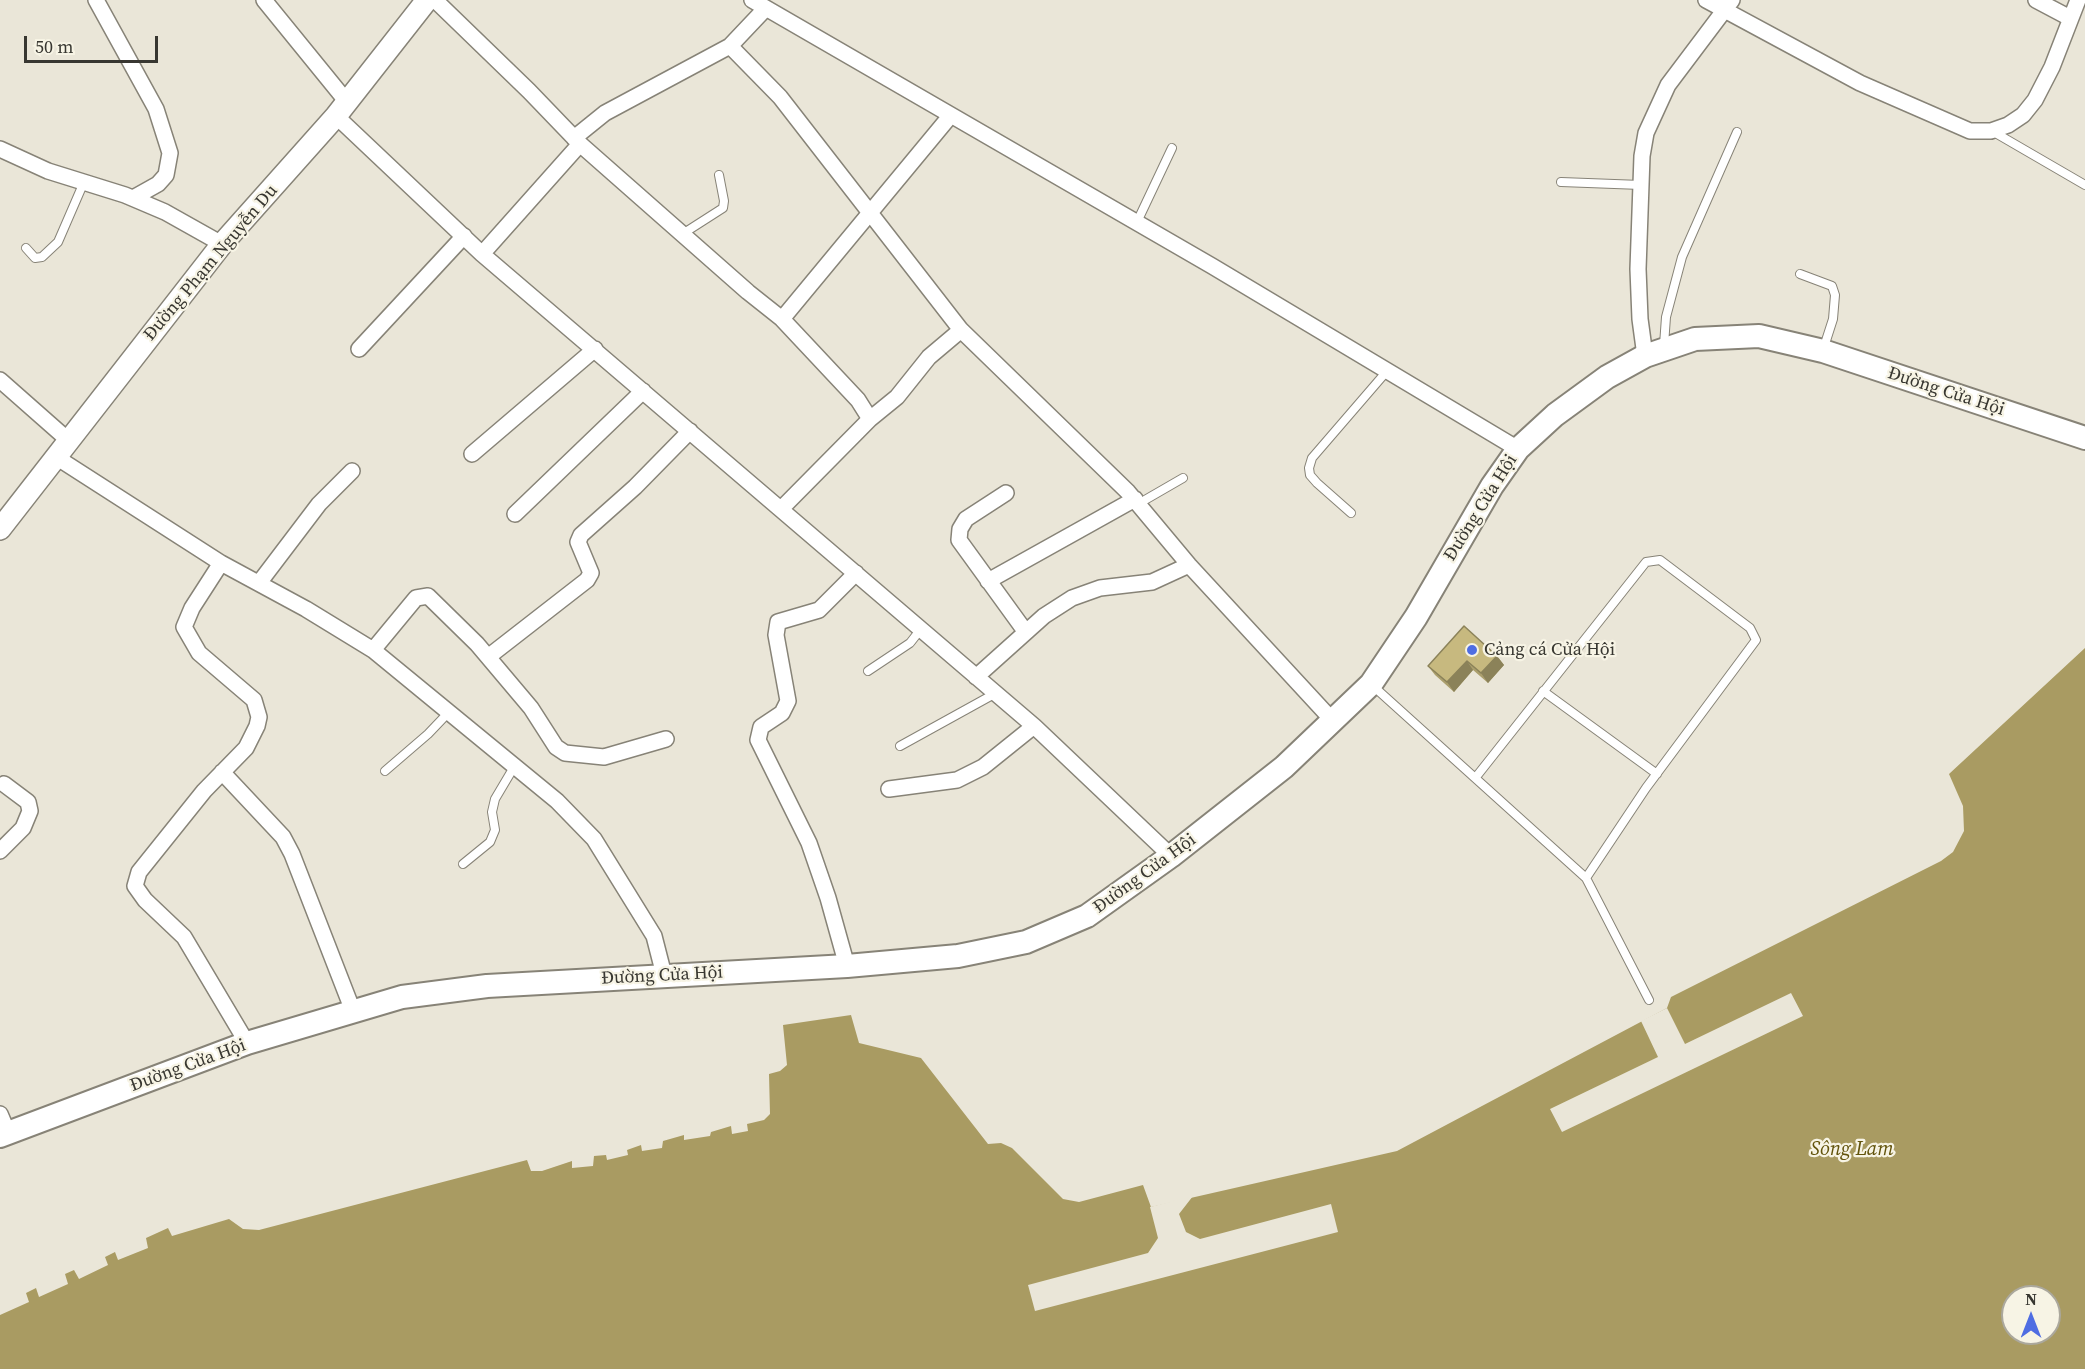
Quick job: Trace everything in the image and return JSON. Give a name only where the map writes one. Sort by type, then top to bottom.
[{"type":"main road","name":"Đường Phạm Nguyễn Du","points":[[0,529],[222,244],[341,109],[427,0]]},
{"type":"main road","name":"Đường Cửa Hội","points":[[3,1128],[247,1043],[402,998],[450,990],[664,975],[840,967],[958,956],[1026,942],[1087,916],[1171,856],[1284,767],[1334,722],[1371,684],[1416,617],[1492,486],[1518,449],[1607,377],[1654,353],[1695,339],[1759,336],[1823,351],[2085,438]]},
{"type":"street","points":[[96,0],[156,109],[170,153],[166,175],[158,184],[133,198]]},
{"type":"street","points":[[264,0],[341,109],[483,254],[1034,726],[1171,856]]},
{"type":"street","points":[[435,0],[577,141],[684,233],[748,292],[782,319],[845,385],[870,419]]},
{"type":"street","points":[[1706,0],[1727,5],[1860,83],[1970,130],[1990,130],[2008,125],[2023,115],[2035,100],[2052,67],[2078,0]]},
{"type":"street","points":[[2036,0],[2070,18]]},
{"type":"street","points":[[483,254],[577,141],[605,113],[730,46],[759,5],[1137,222],[1518,449]]},
{"type":"street","points":[[1654,353],[1640,319],[1638,268],[1642,156],[1654,112],[1668,86],[1727,5]]},
{"type":"street","points":[[730,46],[780,97],[961,330],[1137,502],[1190,565],[1334,722]]},
{"type":"street","points":[[782,319],[951,115]]},
{"type":"street","points":[[0,149],[48,171],[133,198],[165,212],[222,244]]},
{"type":"street","points":[[359,349],[464,236]]},
{"type":"street","points":[[781,509],[870,419],[897,397],[929,357],[961,330]]},
{"type":"street","points":[[472,454],[595,349]]},
{"type":"street","points":[[0,380],[69,440]]},
{"type":"street","points":[[514,514],[643,391]]},
{"type":"street","points":[[488,657],[587,580],[591,573],[578,542],[580,535],[635,487],[690,431]]},
{"type":"street","points":[[56,457],[221,563],[373,650],[558,801],[594,839],[654,936],[664,975]]},
{"type":"street","points":[[259,584],[319,504],[352,471]]},
{"type":"street","points":[[1006,493],[966,519],[960,529],[959,540],[1025,631]]},
{"type":"street","points":[[988,580],[1137,502]]},
{"type":"street","points":[[221,563],[192,608],[184,627],[199,653],[254,700],[260,717],[246,748],[204,791],[139,872],[135,886],[184,937],[247,1043]]},
{"type":"street","points":[[976,677],[1025,631],[1072,598],[1100,588],[1152,582],[1190,565]]},
{"type":"street","points":[[840,967],[828,898],[809,843],[758,740],[760,727],[782,714],[788,701],[776,635],[778,622],[819,610],[856,573]]},
{"type":"street","points":[[373,650],[416,598],[428,596],[488,657],[531,708],[556,747],[565,753],[604,757],[666,739]]},
{"type":"street","points":[[889,789],[957,780],[983,767],[1034,726]]},
{"type":"street","points":[[222,772],[283,837],[292,854],[353,1011]]},
{"type":"street","points":[[0,851],[23,828],[30,811],[28,802],[4,784]]},
{"type":"lane","points":[[1990,130],[2085,185]]},
{"type":"lane","points":[[1654,353],[1682,257],[1737,132]]},
{"type":"lane","points":[[1137,222],[1172,148]]},
{"type":"lane","points":[[684,233],[723,208],[724,201],[719,175]]},
{"type":"lane","points":[[26,248],[35,258],[42,257],[58,242],[84,182]]},
{"type":"lane","points":[[1561,182],[1641,185]]},
{"type":"lane","points":[[1800,274],[1832,286],[1835,295],[1833,319],[1823,351]]},
{"type":"lane","points":[[1351,513],[1317,483],[1310,475],[1309,468],[1312,458],[1388,371]]},
{"type":"lane","points":[[1137,502],[1183,478]]},
{"type":"lane","points":[[1476,777],[1646,562],[1660,560],[1750,628],[1756,640],[1657,774],[1586,878]]},
{"type":"lane","points":[[868,671],[910,643],[921,629]]},
{"type":"lane","points":[[1371,684],[1586,878],[1649,1000]]},
{"type":"lane","points":[[1543,691],[1657,774]]},
{"type":"lane","points":[[900,746],[996,693]]},
{"type":"lane","points":[[385,771],[428,734],[448,712]]},
{"type":"lane","points":[[463,864],[490,842],[495,830],[492,812],[495,799],[514,767]]},
{"type":"water","name":"Sông Lam","points":[[2085,648],[2085,1369],[0,1369],[0,1315],[29,1302],[26,1293],[36,1288],[39,1297],[68,1284],[65,1274],[74,1270],[79,1279],[108,1265],[105,1257],[115,1252],[118,1260],[148,1248],[146,1238],[168,1228],[172,1236],[229,1219],[243,1229],[259,1230],[527,1160],[531,1171],[542,1171],[572,1161],[572,1168],[593,1166],[594,1156],[606,1155],[607,1160],[628,1155],[627,1150],[641,1145],[642,1151],[662,1148],[663,1141],[684,1135],[684,1140],[710,1136],[711,1132],[731,1126],[732,1134],[748,1131],[747,1124],[764,1120],[770,1114],[769,1074],[780,1071],[787,1065],[783,1025],[851,1015],[859,1043],[921,1058],[988,1144],[1001,1143],[1012,1148],[1063,1199],[1079,1202],[1143,1185],[1151,1207],[1397,1151],[1667,1008],[1671,997],[1941,861],[1953,852],[1964,831],[1963,806],[1949,774]]},
{"type":"pier","points":[[1791,993],[1803,1016],[1562,1132],[1550,1109],[1658,1057],[1641,1021],[1667,1008],[1685,1044]]},
{"type":"pier","points":[[1193,1196],[1179,1214],[1186,1232],[1200,1239],[1331,1204],[1338,1232],[1035,1311],[1028,1285],[1148,1253],[1158,1238],[1150,1207]]},
{"type":"building","name":"Cảng cá Cửa Hội","points":[[1464,626],[1497,656],[1481,673],[1467,661],[1447,682],[1428,666]]},
{"type":"place","name":"Cảng cá Cửa Hội","points":[[1472,650]]}]
